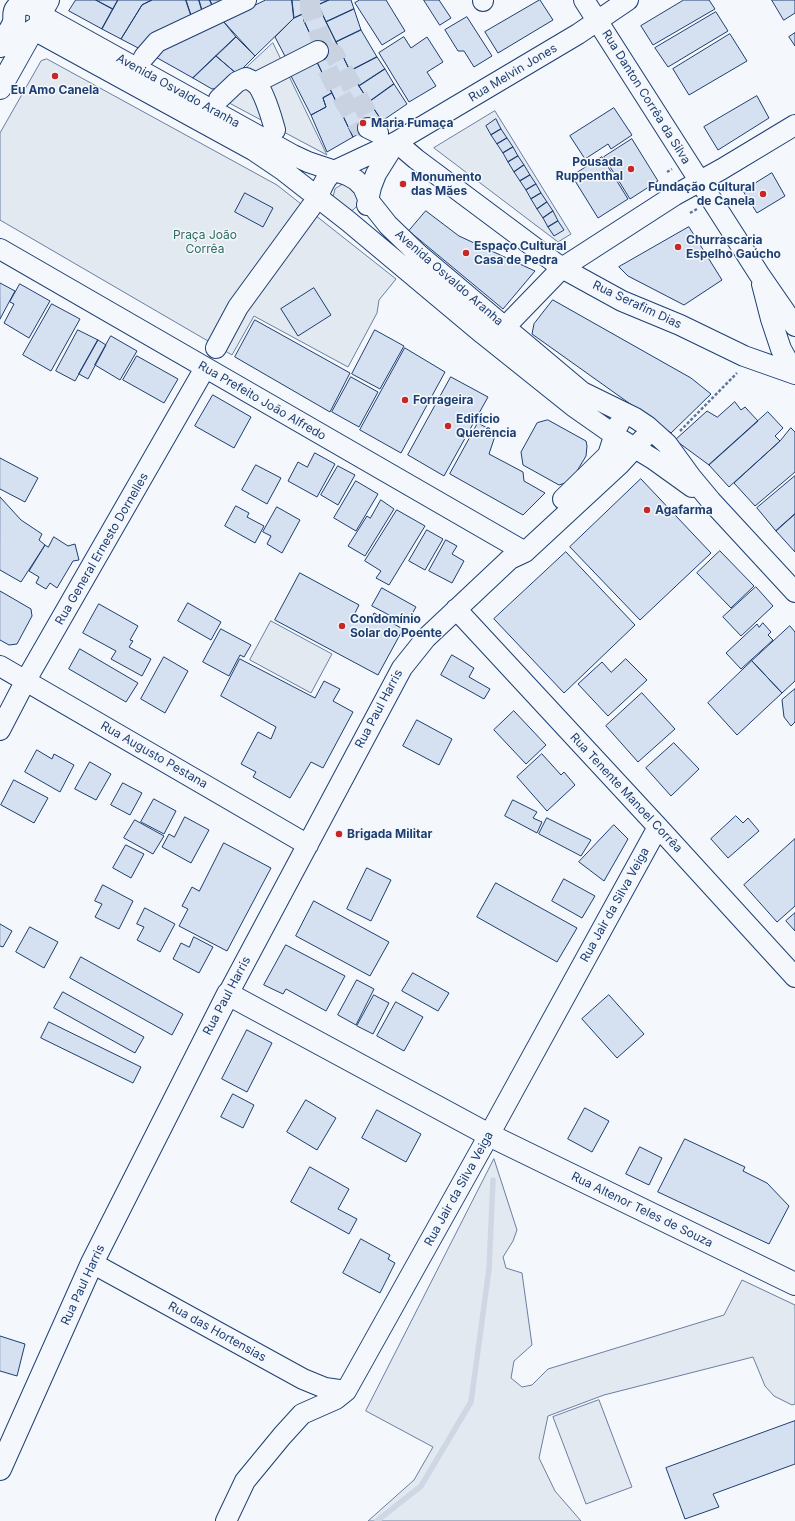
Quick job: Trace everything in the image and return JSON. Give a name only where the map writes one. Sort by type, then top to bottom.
[{"type":"main road","points":[[0,46],[27,12]]},
{"type":"main road","points":[[0,88],[27,12]]},
{"type":"main road","name":"Rua Altenor Teles de Souza","points":[[228,994],[489,1135],[795,1284]]},
{"type":"main road","name":"Rua Paul Harris","points":[[0,1469],[92,1263],[228,994]]},
{"type":"street","points":[[144,57],[157,42],[246,0]]},
{"type":"street","name":"Rua Danton Corrêa da Silva","points":[[584,0],[759,274],[795,326]]},
{"type":"street","name":"Rua Melvin Jones","points":[[334,171],[396,142],[598,21],[628,0]]},
{"type":"street","name":"Avenida Osvaldo Aranha","points":[[27,12],[293,155],[308,162],[347,174],[356,180],[363,187],[369,201],[388,225],[418,254],[505,328],[582,392],[641,421],[667,444],[711,501],[795,592]]},
{"type":"street","name":"Avenida Osvaldo Aranha","points":[[27,12],[253,150],[284,171],[314,202],[348,221],[483,334],[573,406],[614,435],[636,447],[711,501]]},
{"type":"street","points":[[255,83],[318,51]]},
{"type":"street","points":[[219,99],[241,79],[246,78],[255,83],[259,88],[275,130]]},
{"type":"street","points":[[505,328],[562,268],[675,196],[795,125]]},
{"type":"street","name":"Rua Melvin Jones","points":[[369,201],[371,188],[376,174],[396,142]]},
{"type":"street","name":"Rua Serafim Dias","points":[[396,142],[416,159],[562,268],[622,301],[680,325],[752,358],[795,374]]},
{"type":"street","points":[[216,348],[238,307],[314,202],[329,174],[334,171]]},
{"type":"street","points":[[348,221],[357,217],[363,212],[369,201]]},
{"type":"street","name":"Rua Prefeito João Alfredo","points":[[0,249],[516,552]]},
{"type":"street","name":"Rua Danton Corrêa da Silva","points":[[759,274],[781,349],[795,374]]},
{"type":"street","name":"Rua General Ernesto Dornelles","points":[[0,730],[26,680],[205,368]]},
{"type":"street","name":"Rua Paul Harris","points":[[590,482],[608,455],[617,427],[627,414]]},
{"type":"street","name":"Rua Paul Harris","points":[[228,994],[308,846],[390,686],[402,668],[426,638],[590,482],[636,447],[642,441],[647,426]]},
{"type":"street","name":"Rua Tenente Manoel Corrêa","points":[[456,610],[658,826],[795,977]]},
{"type":"street","name":"Rua Augusto Pestana","points":[[0,666],[308,846]]},
{"type":"street","name":"Rua Jair da Silva Veiga","points":[[226,1521],[245,1481],[302,1414],[336,1399],[346,1391],[489,1135],[658,826]]},
{"type":"street","name":"Rua das Hortensias","points":[[92,1263],[303,1379],[324,1388],[346,1391]]},
{"type":"path","points":[[667,444],[752,358]]},
{"type":"green space","points":[[273,43],[327,155],[216,96]]},
{"type":"green space","name":"Praça João Corrêa","points":[[47,59],[277,185],[396,279],[379,300],[377,313],[348,367],[254,316],[232,355],[0,220],[0,133],[41,61]]},
{"type":"green space","points":[[495,111],[571,234],[558,242],[434,148]]},
{"type":"green space","points":[[343,184],[352,184],[360,203],[353,210],[348,211],[333,197],[335,189]]},
{"type":"green space","points":[[271,621],[332,654],[311,693],[250,660]]},
{"type":"green space","points":[[494,1159],[517,1230],[513,1241],[503,1257],[506,1268],[522,1273],[532,1345],[514,1361],[511,1378],[522,1387],[532,1385],[548,1369],[724,1315],[742,1280],[795,1305],[795,1404],[792,1405],[774,1396],[765,1386],[753,1357],[604,1395],[548,1416],[539,1458],[555,1491],[581,1521],[368,1521],[414,1480],[433,1447],[366,1411]]},
{"type":"green space","points":[[599,1400],[632,1487],[586,1504],[553,1417]]},
{"type":"building","points":[[76,0],[96,0],[113,9],[102,29],[69,11]]},
{"type":"building","points":[[96,0],[118,0],[113,9]]},
{"type":"building","points":[[118,0],[152,0],[142,5],[121,39],[102,29]]},
{"type":"building","points":[[152,0],[186,0],[191,15],[142,50],[121,39],[142,5]]},
{"type":"building","points":[[186,0],[199,0],[202,10],[191,15]]},
{"type":"building","points":[[199,0],[210,0],[212,5],[202,10]]},
{"type":"building","points":[[210,0],[223,0],[212,5]]},
{"type":"building","points":[[266,0],[292,0],[294,18],[255,56],[223,21]]},
{"type":"building","points":[[292,0],[302,0],[303,14],[294,18]]},
{"type":"building","points":[[302,0],[319,0],[318,5],[353,77],[382,121],[353,137],[316,60],[318,51],[304,21]]},
{"type":"building","points":[[319,0],[329,0],[318,5]]},
{"type":"building","points":[[329,0],[351,0],[354,9],[326,22],[318,5]]},
{"type":"building","points":[[360,0],[386,0],[405,31],[382,45],[355,3]]},
{"type":"building","points":[[424,0],[439,0],[451,18],[440,25]]},
{"type":"building","points":[[540,0],[553,20],[498,53],[485,32]]},
{"type":"building","points":[[684,0],[709,0],[715,9],[653,45],[641,26]]},
{"type":"building","points":[[772,0],[795,0],[795,13],[784,20]]},
{"type":"building","points":[[354,9],[361,30],[336,42],[326,22]]},
{"type":"building","points":[[716,12],[728,31],[668,67],[655,48]]},
{"type":"building","points":[[303,14],[304,21],[315,45],[287,60],[275,37],[294,18]]},
{"type":"building","points":[[467,17],[492,56],[474,67],[464,51],[458,51],[445,30]]},
{"type":"building","points":[[223,21],[236,37],[193,78],[152,55]]},
{"type":"building","points":[[361,30],[377,57],[350,71],[336,42]]},
{"type":"building","points":[[795,33],[795,46],[789,37]]},
{"type":"building","points":[[730,34],[747,61],[689,95],[673,69]]},
{"type":"building","points":[[236,37],[255,56],[237,74],[216,56]]},
{"type":"building","points":[[404,37],[411,48],[427,37],[443,62],[427,72],[436,86],[409,102],[379,53]]},
{"type":"building","points":[[216,56],[237,74],[221,88],[212,89],[193,78]]},
{"type":"building","points":[[377,57],[385,69],[359,86],[350,71]]},
{"type":"building","points":[[316,60],[332,93],[323,98],[326,107],[311,115],[290,74]]},
{"type":"building","points":[[385,69],[394,84],[369,102],[359,86]]},
{"type":"building","points":[[394,84],[407,104],[382,121],[369,102]]},
{"type":"building","points":[[332,93],[353,137],[327,152],[311,115],[326,107],[323,98]]},
{"type":"building","points":[[757,96],[769,118],[718,150],[704,127]]},
{"type":"building","points":[[614,108],[632,135],[611,149],[608,144],[585,159],[570,136]]},
{"type":"building","points":[[496,119],[501,129],[491,135],[486,126]]},
{"type":"building","points":[[501,129],[507,138],[497,144],[491,135]]},
{"type":"building","points":[[507,138],[513,147],[503,153],[497,144]]},
{"type":"building","name":"Pousada Ruppenthal","points":[[632,139],[658,181],[630,199],[604,157]]},
{"type":"building","points":[[513,147],[518,156],[508,162],[503,153]]},
{"type":"building","points":[[518,156],[524,165],[514,172],[508,162]]},
{"type":"building","points":[[602,157],[628,199],[598,218],[572,176]]},
{"type":"building","points":[[524,165],[530,175],[520,181],[514,172]]},
{"type":"building","points":[[772,173],[785,196],[757,213],[743,191]]},
{"type":"building","points":[[530,175],[536,184],[526,190],[520,181]]},
{"type":"building","points":[[536,184],[541,193],[531,199],[526,190]]},
{"type":"building","points":[[245,193],[273,208],[263,227],[235,212]]},
{"type":"building","points":[[541,193],[547,202],[537,209],[531,199]]},
{"type":"building","points":[[547,202],[553,211],[543,218],[537,209]]},
{"type":"building","name":"Espaço Cultural Casa de Pedra","points":[[426,211],[459,236],[535,271],[503,309],[409,231]]},
{"type":"building","points":[[553,211],[558,221],[548,227],[543,218]]},
{"type":"building","points":[[558,221],[564,230],[554,236],[548,227]]},
{"type":"building","name":"Churrascaria Espelho Gaúcho","points":[[689,227],[722,280],[684,305],[628,276],[619,267]]},
{"type":"building","points":[[0,283],[15,291],[0,319]]},
{"type":"building","points":[[20,284],[50,301],[29,338],[4,323],[14,304],[10,302]]},
{"type":"building","points":[[314,288],[331,315],[298,336],[281,309]]},
{"type":"building","points":[[553,300],[691,378],[711,394],[671,433],[532,334],[534,324]]},
{"type":"building","points":[[52,304],[80,319],[51,371],[23,355]]},
{"type":"building","points":[[255,320],[350,373],[330,412],[235,357]]},
{"type":"building","points":[[78,330],[98,340],[75,381],[56,371]]},
{"type":"building","points":[[375,330],[404,346],[380,389],[352,374]]},
{"type":"building","points":[[111,336],[137,351],[120,380],[95,365]]},
{"type":"building","points":[[98,340],[106,345],[88,379],[79,374]]},
{"type":"building","points":[[405,348],[445,372],[401,453],[360,430]]},
{"type":"building","points":[[137,356],[178,379],[164,403],[123,380]]},
{"type":"building","points":[[351,377],[378,392],[359,427],[332,412]]},
{"type":"building","name":"Edifício Querência","points":[[451,377],[488,397],[444,476],[408,455]]},
{"type":"building","points":[[213,395],[251,417],[234,448],[195,426]]},
{"type":"building","points":[[735,402],[741,410],[745,407],[758,421],[709,465],[675,440],[707,411],[717,417]]},
{"type":"building","points":[[768,412],[783,428],[775,436],[780,441],[729,487],[709,465]]},
{"type":"building","points":[[548,420],[586,441],[587,446],[586,456],[571,481],[559,485],[523,465],[521,452],[537,423]]},
{"type":"building","points":[[478,423],[496,433],[489,454],[523,472],[524,481],[545,493],[523,515],[450,474]]},
{"type":"building","points":[[791,428],[795,432],[795,472],[755,506],[734,483],[780,441]]},
{"type":"building","points":[[315,453],[335,464],[317,497],[288,481],[298,462],[307,467]]},
{"type":"building","points":[[0,458],[38,478],[25,502],[0,489]]},
{"type":"building","points":[[256,465],[281,478],[267,504],[242,490]]},
{"type":"building","points":[[338,466],[355,475],[338,505],[321,495]]},
{"type":"building","points":[[795,476],[795,514],[776,531],[757,508]]},
{"type":"building","points":[[641,479],[711,553],[640,620],[570,547]]},
{"type":"building","points":[[356,481],[378,494],[356,531],[334,518]]},
{"type":"building","points":[[0,497],[21,520],[42,534],[39,540],[45,545],[21,582],[0,570]]},
{"type":"building","points":[[381,500],[394,509],[365,556],[348,546],[367,516],[370,518]]},
{"type":"building","points":[[236,506],[249,513],[247,517],[264,526],[255,543],[225,526]]},
{"type":"building","points":[[277,507],[300,520],[282,553],[267,544],[271,536],[263,532]]},
{"type":"building","points":[[397,510],[425,526],[389,585],[376,578],[381,571],[365,561]]},
{"type":"building","points":[[795,514],[795,552],[776,531]]},
{"type":"building","points":[[427,530],[443,539],[425,570],[409,561]]},
{"type":"building","points":[[54,537],[68,546],[75,544],[79,560],[73,561],[57,588],[50,583],[46,589],[36,583],[39,577],[29,571],[45,545],[48,547]]},
{"type":"building","points":[[446,540],[457,546],[452,554],[464,561],[452,583],[429,571]]},
{"type":"building","points":[[720,551],[754,586],[731,608],[697,573]]},
{"type":"building","points":[[566,552],[635,625],[564,693],[494,619]]},
{"type":"building","name":"Condomínio Solar do Poente","points":[[300,573],[359,605],[354,615],[369,623],[374,613],[403,629],[378,675],[275,620]]},
{"type":"building","points":[[756,587],[773,606],[741,636],[723,617]]},
{"type":"building","points":[[382,588],[416,607],[406,624],[372,606]]},
{"type":"building","points":[[0,591],[31,609],[32,616],[17,644],[9,645],[0,640]]},
{"type":"building","points":[[188,603],[221,622],[211,640],[178,621]]},
{"type":"building","points":[[99,604],[138,626],[130,640],[133,641],[129,647],[151,659],[142,676],[111,659],[116,651],[83,633]]},
{"type":"building","points":[[763,623],[771,632],[768,635],[773,640],[741,669],[726,653],[757,624],[759,627]]},
{"type":"building","points":[[790,626],[795,632],[795,681],[782,693],[752,661]]},
{"type":"building","points":[[221,629],[251,645],[244,657],[240,655],[229,676],[203,662]]},
{"type":"building","points":[[80,649],[138,683],[126,702],[69,669]]},
{"type":"building","points":[[452,655],[474,668],[469,677],[490,689],[484,699],[441,675]]},
{"type":"building","points":[[164,657],[188,671],[165,713],[141,699]]},
{"type":"building","points":[[240,659],[315,698],[324,681],[340,689],[333,701],[353,712],[323,768],[311,762],[290,798],[253,777],[256,772],[241,764],[258,732],[271,739],[276,727],[221,696]]},
{"type":"building","points":[[626,659],[647,680],[608,716],[578,684],[602,662],[611,672]]},
{"type":"building","points":[[752,661],[782,693],[737,735],[708,703]]},
{"type":"building","points":[[795,689],[795,722],[791,726],[784,717],[782,700]]},
{"type":"building","points":[[642,693],[675,729],[638,762],[606,726]]},
{"type":"building","points":[[514,711],[546,745],[526,764],[494,730]]},
{"type":"building","points":[[417,720],[452,739],[439,765],[403,746]]},
{"type":"building","points":[[674,743],[699,769],[671,796],[646,768]]},
{"type":"building","points":[[37,750],[52,759],[54,754],[74,765],[60,792],[25,772]]},
{"type":"building","points":[[542,754],[561,775],[564,772],[575,785],[547,811],[517,777]]},
{"type":"building","points":[[90,762],[111,774],[96,800],[75,789]]},
{"type":"building","points":[[14,780],[48,798],[34,823],[1,805]]},
{"type":"building","points":[[123,783],[142,793],[130,815],[111,805]]},
{"type":"building","points":[[154,799],[176,811],[164,834],[141,822]]},
{"type":"building","points":[[513,800],[537,812],[533,818],[542,822],[537,833],[505,816]]},
{"type":"building","points":[[736,816],[743,823],[748,818],[759,831],[728,858],[711,839]]},
{"type":"building","points":[[185,817],[209,830],[191,863],[162,847],[169,834],[174,837]]},
{"type":"building","points":[[547,818],[591,840],[581,856],[539,834]]},
{"type":"building","points":[[135,820],[164,836],[153,854],[124,838]]},
{"type":"building","points":[[614,825],[628,839],[604,881],[579,862]]},
{"type":"building","points":[[795,839],[795,906],[777,922],[744,885]]},
{"type":"building","points":[[224,843],[271,868],[227,951],[179,926],[188,909],[182,906],[192,887],[199,891]]},
{"type":"building","points":[[126,845],[144,854],[131,878],[113,868]]},
{"type":"building","points":[[367,868],[391,880],[371,921],[347,909]]},
{"type":"building","points":[[564,879],[595,896],[582,918],[552,901]]},
{"type":"building","points":[[496,883],[577,928],[557,962],[477,917]]},
{"type":"building","points":[[103,885],[133,901],[119,929],[95,917],[102,904],[95,901]]},
{"type":"building","points":[[314,901],[389,942],[370,976],[296,936]]},
{"type":"building","points":[[145,908],[175,924],[160,952],[137,940],[144,927],[137,924]]},
{"type":"building","points":[[795,913],[795,931],[786,921]]},
{"type":"building","points":[[0,924],[12,931],[3,947],[0,946]]},
{"type":"building","points":[[30,927],[58,942],[44,968],[16,952]]},
{"type":"building","points":[[194,937],[213,947],[199,973],[173,959],[181,943],[189,947]]},
{"type":"building","points":[[286,945],[345,976],[326,1011],[286,989],[283,994],[264,985]]},
{"type":"building","points":[[81,957],[183,1014],[172,1035],[70,978]]},
{"type":"building","points":[[413,973],[449,993],[438,1011],[402,991]]},
{"type":"building","points":[[357,980],[374,989],[356,1025],[338,1015]]},
{"type":"building","points":[[63,992],[144,1037],[135,1053],[54,1008]]},
{"type":"building","points":[[374,995],[389,1003],[373,1034],[357,1026]]},
{"type":"building","points":[[609,995],[644,1034],[617,1058],[582,1019]]},
{"type":"building","points":[[396,1002],[423,1017],[404,1051],[377,1036]]},
{"type":"building","points":[[49,1022],[141,1067],[133,1083],[41,1038]]},
{"type":"building","points":[[247,1030],[272,1043],[247,1092],[222,1079]]},
{"type":"building","points":[[233,1094],[254,1105],[243,1128],[221,1117]]},
{"type":"building","points":[[306,1100],[336,1118],[317,1150],[287,1132]]},
{"type":"building","points":[[585,1108],[609,1121],[592,1152],[568,1139]]},
{"type":"building","points":[[377,1110],[421,1134],[406,1162],[362,1138]]},
{"type":"building","points":[[685,1139],[745,1167],[743,1171],[767,1183],[789,1206],[769,1244],[658,1192]]},
{"type":"building","points":[[640,1147],[662,1158],[649,1185],[626,1174]]},
{"type":"building","points":[[310,1167],[349,1189],[338,1209],[357,1219],[349,1234],[291,1202]]},
{"type":"building","points":[[361,1239],[390,1255],[388,1259],[395,1263],[380,1293],[343,1273]]},
{"type":"building","points":[[0,1336],[25,1344],[17,1376],[0,1371]]},
{"type":"building","points":[[795,1421],[795,1464],[713,1494],[719,1507],[685,1519],[666,1468]]},
{"type":"waterway","points":[[377,1521],[421,1486],[471,1402],[489,1269],[493,1180]]},
{"type":"tunnel","points":[[310,0],[310,8],[324,48]]},
{"type":"tunnel","points":[[324,48],[334,54],[371,120],[368,128],[359,126],[337,89],[322,58],[324,48]]},
{"type":"place","name":"Eu Amo Canela","points":[[55,76]]},
{"type":"place","name":"Maria Fumaça","points":[[363,123]]},
{"type":"place","name":"Pousada Ruppenthal","points":[[631,169]]},
{"type":"place","name":"Monumento das Mães","points":[[403,184]]},
{"type":"place","name":"Fundação Cultural de Canela","points":[[763,194]]},
{"type":"place","name":"Churrascaria Espelho Gaúcho","points":[[678,247]]},
{"type":"place","name":"Espaço Cultural Casa de Pedra","points":[[466,253]]},
{"type":"place","name":"Forrageira","points":[[405,400]]},
{"type":"place","name":"Edifício Querência","points":[[448,426]]},
{"type":"place","name":"Agafarma","points":[[647,510]]},
{"type":"place","name":"Condomínio Solar do Poente","points":[[342,626]]},
{"type":"place","name":"Brigada Militar","points":[[339,834]]}]
